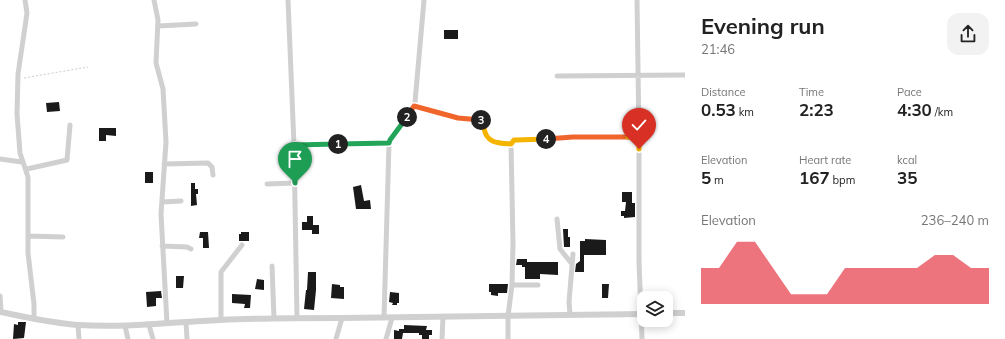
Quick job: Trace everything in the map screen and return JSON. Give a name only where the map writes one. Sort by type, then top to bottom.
[{"type":"street","points":[[25,0],[27,13],[18,79],[17,114],[20,153],[28,176],[28,253],[34,304],[34,319]]},
{"type":"street","points":[[154,0],[158,12],[156,63],[163,89],[166,142],[160,214],[167,323]]},
{"type":"street","points":[[288,0],[294,145],[297,318]]},
{"type":"street","points":[[384,318],[389,143],[414,106],[420,58],[424,0]]},
{"type":"street","points":[[637,0],[642,291]]},
{"type":"street","points":[[158,26],[196,24]]},
{"type":"street","points":[[557,76],[685,75]]},
{"type":"street","points":[[27,170],[67,160],[70,125]]},
{"type":"street","points":[[573,137],[639,137]]},
{"type":"street","points":[[294,145],[389,143]]},
{"type":"street","points":[[508,339],[513,243],[511,144]]},
{"type":"street","points":[[0,159],[22,162]]},
{"type":"street","points":[[164,164],[208,163],[212,167],[213,175]]},
{"type":"street","points":[[267,184],[295,183]]},
{"type":"street","points":[[162,202],[181,201]]},
{"type":"street","points":[[557,219],[560,250],[572,264]]},
{"type":"street","points":[[28,236],[63,237]]},
{"type":"street","points":[[221,320],[221,272],[242,245]]},
{"type":"street","points":[[162,246],[187,247],[191,249]]},
{"type":"street","points":[[570,315],[569,302],[573,254]]},
{"type":"street","points":[[272,266],[274,318]]},
{"type":"street","points":[[512,285],[538,285]]},
{"type":"street","points":[[0,296],[0,312],[34,319],[78,325],[125,326],[274,318],[392,318],[637,314]]},
{"type":"street","points":[[673,313],[685,313]]},
{"type":"street","points":[[442,317],[442,339]]},
{"type":"street","points":[[336,339],[342,318]]},
{"type":"street","points":[[386,339],[392,318]]},
{"type":"street","points":[[186,322],[187,339]]},
{"type":"street","points":[[78,325],[79,339]]},
{"type":"street","points":[[149,325],[153,339]]},
{"type":"street","points":[[125,326],[128,339]]},
{"type":"street","points":[[642,327],[642,339]]},
{"type":"path","points":[[18,79],[88,67]]},
{"type":"path","points":[[414,106],[458,118],[482,120],[484,132],[487,138],[491,141],[511,144],[514,140],[573,137]]},
{"type":"building","points":[[444,30],[458,30],[458,39],[444,39]]},
{"type":"building","points":[[59,102],[60,111],[47,112],[46,103]]},
{"type":"building","points":[[99,128],[116,128],[116,136],[106,135],[106,141],[99,141]]},
{"type":"building","points":[[145,172],[153,172],[153,183],[145,183]]},
{"type":"building","points":[[191,183],[195,183],[195,189],[198,189],[198,194],[196,194],[197,205],[191,206]]},
{"type":"building","points":[[361,185],[364,201],[370,200],[371,209],[356,209],[353,187]]},
{"type":"building","points":[[622,192],[632,192],[632,203],[635,203],[635,217],[624,218],[624,216],[621,216],[621,211],[625,211],[626,202],[622,202]]},
{"type":"building","points":[[307,216],[313,216],[313,225],[319,225],[319,234],[312,234],[312,230],[302,230],[302,222],[307,222]]},
{"type":"building","points":[[563,229],[568,229],[570,247],[564,247]]},
{"type":"building","points":[[200,232],[208,232],[209,248],[203,248],[203,238],[199,238]]},
{"type":"building","points":[[241,232],[249,232],[249,241],[239,241],[239,234],[241,234]]},
{"type":"building","points":[[585,239],[606,240],[606,255],[584,255],[584,272],[575,272],[576,264],[580,261],[580,241],[585,241]]},
{"type":"building","points":[[517,259],[527,259],[527,262],[558,262],[558,275],[540,274],[540,279],[525,279],[525,267],[522,267],[522,265],[516,265]]},
{"type":"building","points":[[308,272],[316,272],[314,310],[304,309]]},
{"type":"building","points":[[176,276],[184,276],[183,288],[176,288]]},
{"type":"building","points":[[257,279],[264,280],[264,290],[255,289]]},
{"type":"building","points":[[332,284],[344,287],[344,299],[331,298]]},
{"type":"building","points":[[489,284],[508,284],[507,293],[498,293],[498,296],[491,295],[491,292],[489,292]]},
{"type":"building","points":[[602,284],[609,284],[608,298],[602,298]]},
{"type":"building","points":[[161,291],[162,298],[156,298],[156,306],[147,307],[146,292]]},
{"type":"building","points":[[390,292],[399,293],[399,303],[397,303],[397,305],[392,305],[393,303],[389,302]]},
{"type":"building","points":[[232,294],[251,295],[250,308],[244,308],[245,304],[232,303]]},
{"type":"building","points":[[18,322],[26,322],[24,338],[13,339],[14,324],[18,325]]},
{"type":"building","points":[[404,325],[427,326],[426,330],[432,330],[432,335],[429,335],[429,339],[422,339],[422,335],[419,335],[419,333],[403,333],[402,339],[394,339],[394,330],[399,331],[399,329],[404,329]]},
{"type":"route","points":[[295,183],[294,145],[389,143],[414,106],[458,118],[482,120],[484,132],[487,138],[491,141],[511,144],[514,140],[573,137],[639,137],[639,149]]}]
